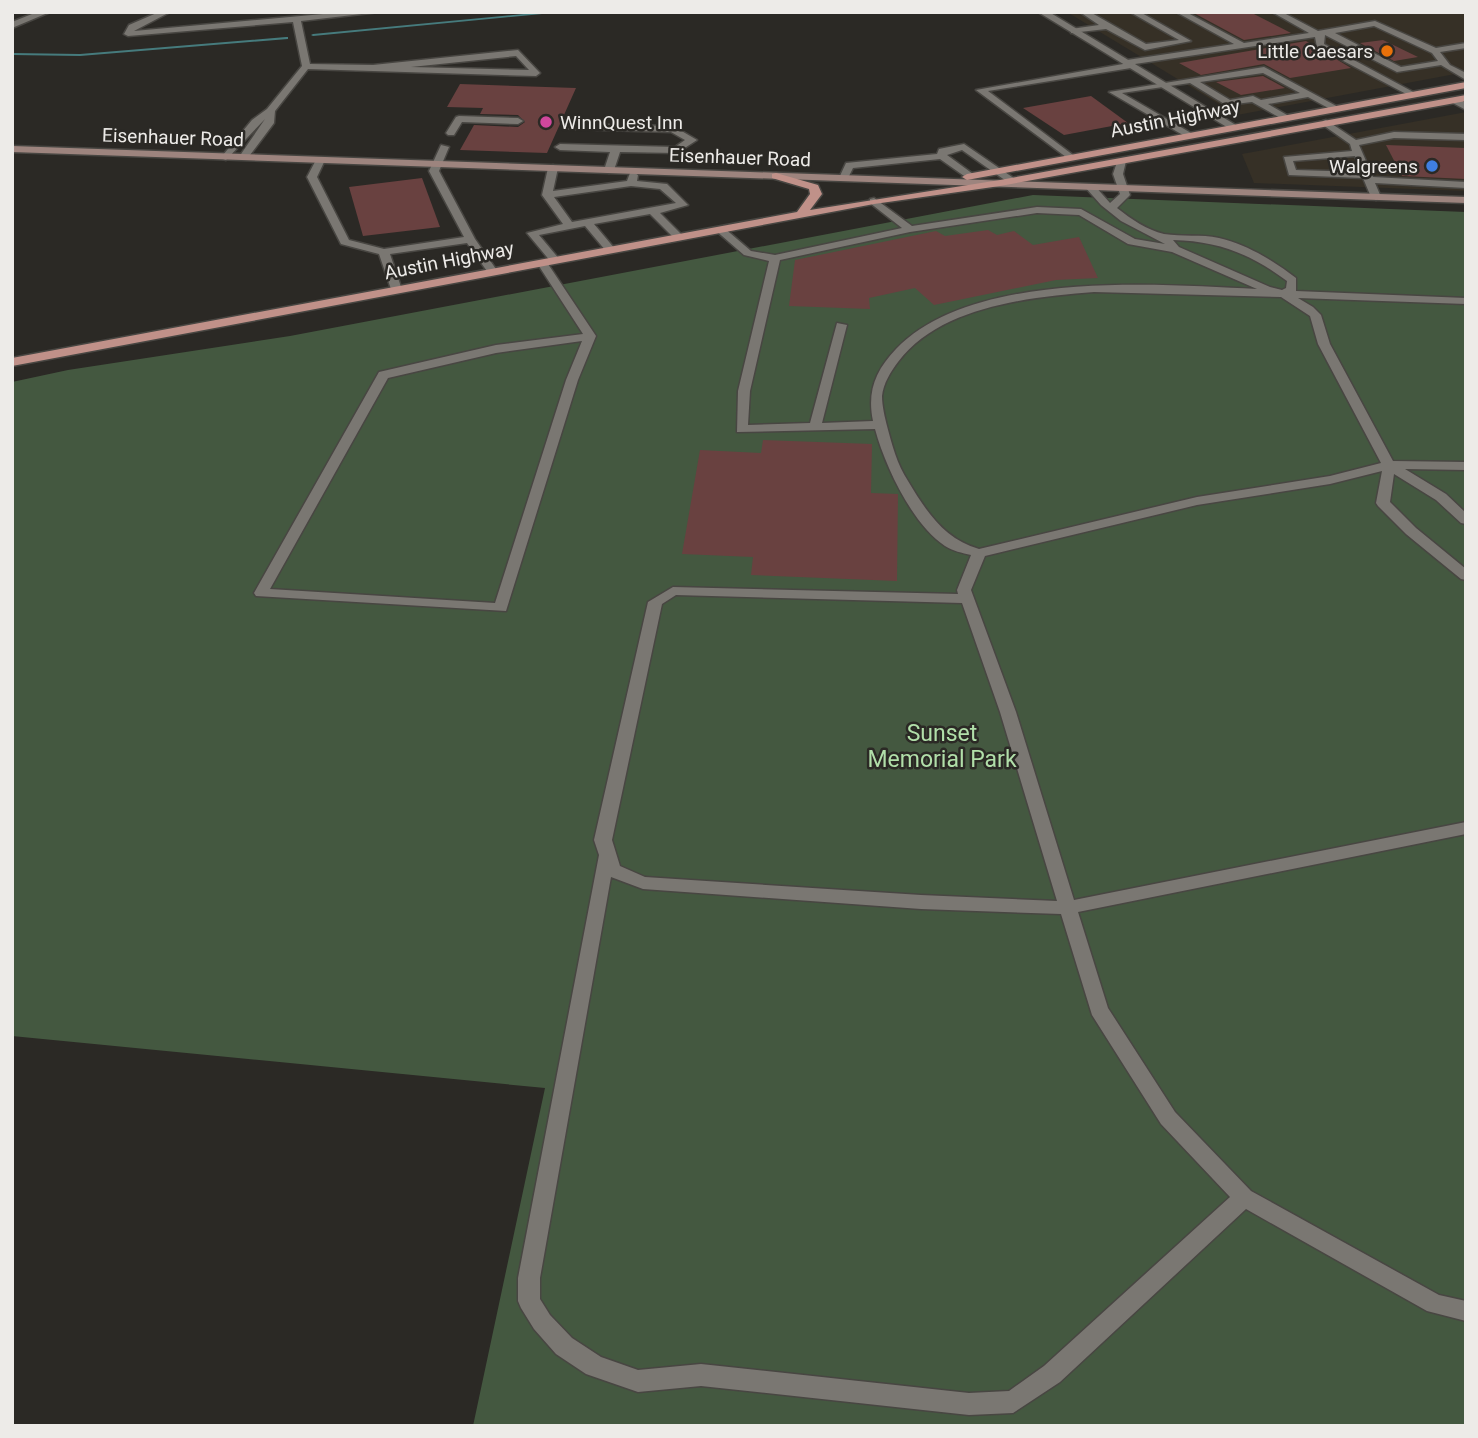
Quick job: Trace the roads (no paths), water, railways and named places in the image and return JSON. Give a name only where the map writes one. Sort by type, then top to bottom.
[{"type":"main road","name":"Austin Highway","points":[[892,197],[941,181],[1466,85]]},
{"type":"main road","name":"Austin Highway","points":[[12,362],[892,197],[1006,182],[1466,98]]},
{"type":"main road","name":"Eisenhauer Road","points":[[12,149],[1466,200]]},
{"type":"main road","points":[[776,176],[814,187],[816,194],[801,214]]},
{"type":"street","points":[[12,25],[46,12]]},
{"type":"street","points":[[1042,12],[1234,127]]},
{"type":"lane","points":[[166,12],[132,27],[128,34],[375,12]]},
{"type":"lane","points":[[1084,12],[1145,47],[1187,41],[1134,12]]},
{"type":"lane","points":[[1180,12],[1242,45]]},
{"type":"lane","points":[[1276,12],[1400,70],[1441,57],[1461,46],[1466,51]]},
{"type":"lane","points":[[226,157],[255,122],[270,111],[306,66],[297,19]]},
{"type":"lane","points":[[1070,157],[980,90],[1375,23],[1441,57],[1466,64]]},
{"type":"lane","points":[[1074,32],[1107,26]]},
{"type":"lane","points":[[1322,33],[1320,45],[1413,94]]},
{"type":"lane","points":[[306,66],[536,73],[518,53],[373,68]]},
{"type":"lane","points":[[1441,57],[1447,67],[1466,77]]},
{"type":"lane","points":[[1188,135],[1113,92],[1264,70],[1335,108]]},
{"type":"lane","points":[[1192,81],[1229,103],[1253,99],[1284,117]]},
{"type":"lane","points":[[1259,103],[1309,94]]},
{"type":"lane","points":[[1454,100],[1466,107]]},
{"type":"lane","points":[[244,157],[269,123],[270,111]]},
{"type":"lane","points":[[451,133],[459,119],[518,121]]},
{"type":"lane","points":[[1326,124],[1356,148],[1376,197]]},
{"type":"lane","points":[[631,132],[651,139]]},
{"type":"lane","points":[[616,149],[594,134],[568,137],[594,134],[631,132],[651,139]]},
{"type":"lane","points":[[1465,184],[1292,173],[1287,159],[1356,148],[1394,135],[1466,137]]},
{"type":"lane","points":[[616,149],[651,139]]},
{"type":"lane","points":[[444,147],[433,171],[470,239],[493,272]]},
{"type":"lane","points":[[942,156],[942,151],[964,147],[997,171],[1006,182]]},
{"type":"lane","points":[[609,170],[616,149]]},
{"type":"lane","points":[[844,178],[849,164],[942,156],[970,176]]},
{"type":"lane","points":[[320,160],[312,177],[345,242],[384,252],[470,239]]},
{"type":"lane","points":[[1112,207],[1122,200],[1125,188],[1118,174],[1121,161]]},
{"type":"lane","points":[[552,168],[547,195],[569,225]]},
{"type":"lane","points":[[631,183],[634,171]]},
{"type":"lane","points":[[547,195],[631,183],[663,186],[683,205],[532,233],[590,336]]},
{"type":"lane","points":[[1090,187],[1102,203],[1112,207],[1137,227],[1166,237],[1205,236],[1240,247],[1274,265],[1292,280],[1292,289],[1284,294]]},
{"type":"lane","points":[[874,201],[910,229]]},
{"type":"lane","points":[[719,229],[739,250],[751,257],[775,258],[910,229],[992,216],[1061,210],[1081,212],[1132,242],[1175,249],[1266,289],[1284,294],[1315,315],[1330,355],[1389,465],[1441,497],[1466,520]]},
{"type":"lane","points":[[652,211],[679,237]]},
{"type":"lane","points":[[587,222],[610,250]]},
{"type":"lane","points":[[1166,237],[1175,249]]},
{"type":"lane","points":[[384,252],[396,290]]},
{"type":"lane","points":[[775,258],[744,391],[741,429],[881,425]]},
{"type":"lane","points":[[1466,300],[1107,289],[1052,293],[973,307],[928,330],[898,351],[876,391],[881,425],[894,469],[915,502],[948,542],[979,553],[1197,501],[1329,480],[1389,465],[1466,466]]},
{"type":"lane","points":[[815,427],[841,325]]},
{"type":"lane","points":[[590,336],[572,380],[501,608],[261,593],[383,374],[496,349],[590,336]]},
{"type":"lane","points":[[1389,465],[1383,503],[1411,531],[1466,576]]},
{"type":"lane","points":[[979,553],[964,590],[1008,712],[1099,1010],[1168,1118],[1244,1197],[1435,1304],[1466,1311]]},
{"type":"lane","points":[[967,599],[673,591],[655,602],[603,841],[612,870],[643,883],[921,902],[1066,908],[1466,828]]},
{"type":"lane","points":[[607,853],[529,1278],[530,1301],[542,1322],[564,1346],[594,1366],[638,1381],[701,1375],[969,1404],[1013,1402],[1052,1374],[1244,1197]]},
{"type":"waterway","points":[[313,35],[561,12]]},
{"type":"waterway","points":[[12,54],[80,55],[286,38]]},
{"type":"place","name":"Little Caesars","points":[[1387,51]]},
{"type":"place","name":"WinnQuest Inn","points":[[546,122]]},
{"type":"place","name":"Walgreens","points":[[1432,166]]},
{"type":"park label","name":"Sunset Memorial Park","points":[[942,746]]}]
